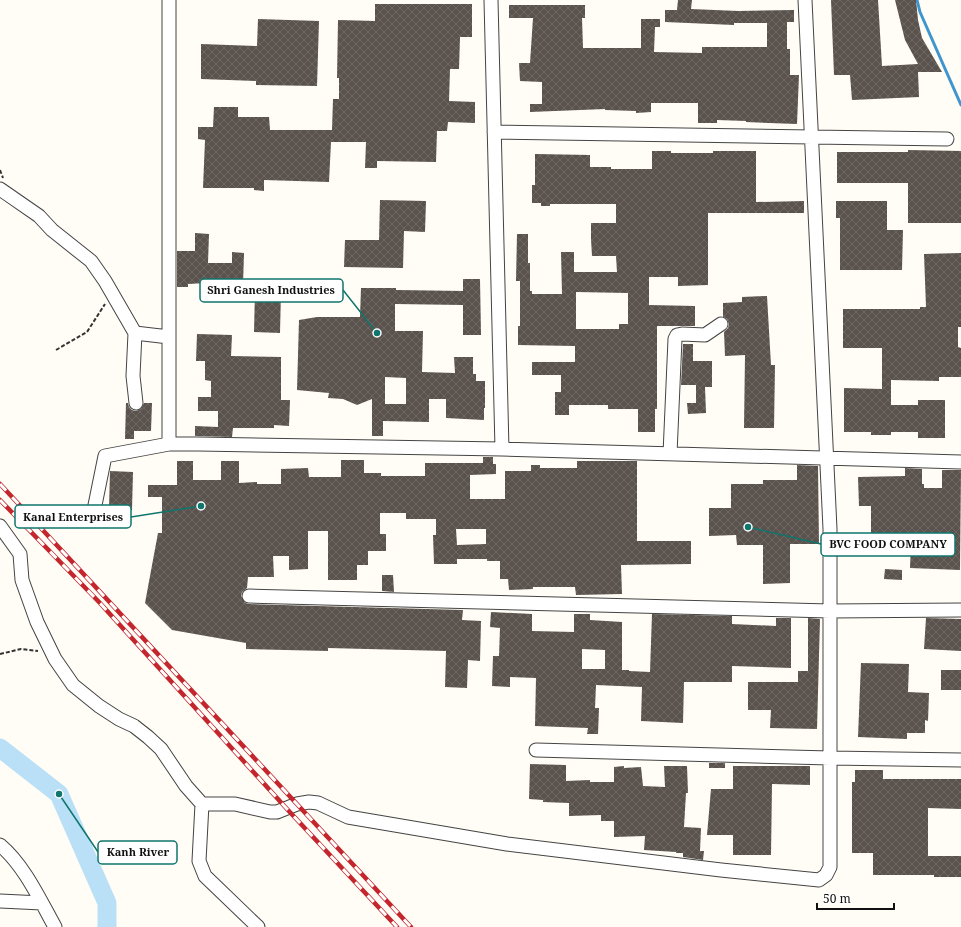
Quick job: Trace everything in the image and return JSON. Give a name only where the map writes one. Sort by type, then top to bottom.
[{"type":"street","points":[[169,0],[169,444]]},
{"type":"street","points":[[491,0],[502,449]]},
{"type":"street","points":[[202,804],[235,804],[270,812],[277,812],[297,804],[309,802],[318,803],[348,817],[507,844],[721,870],[819,880],[826,875],[830,866],[830,529],[805,0]]},
{"type":"street","points":[[494,132],[947,139]]},
{"type":"street","points":[[0,189],[39,216],[52,230],[91,261],[105,280],[135,333],[133,376],[136,403]]},
{"type":"street","points":[[670,454],[675,339],[677,335],[682,334],[704,335],[721,324]]},
{"type":"street","points":[[135,333],[169,337]]},
{"type":"street","points":[[94,510],[105,456],[169,444],[502,449],[961,462]]},
{"type":"street","points":[[0,526],[20,554],[22,580],[37,622],[55,659],[73,685],[99,706],[119,719],[134,726],[161,749],[186,786],[202,804],[199,861],[204,876],[258,927]]},
{"type":"street","points":[[249,596],[830,611],[961,610]]},
{"type":"street","points":[[536,750],[961,760]]},
{"type":"street","points":[[0,845],[8,852],[33,886],[55,927]]},
{"type":"street","points":[[0,901],[42,903]]},
{"type":"path","points":[[56,350],[87,332],[105,303]]},
{"type":"path","points":[[0,654],[21,649],[28,649],[40,651],[55,659]]},
{"type":"building","points":[[678,0],[692,0],[691,9],[738,11],[794,10],[794,22],[787,22],[787,49],[790,49],[790,75],[799,75],[797,124],[717,120],[717,123],[698,123],[698,103],[651,103],[651,112],[636,113],[636,111],[605,109],[530,112],[530,104],[542,104],[542,82],[520,81],[519,63],[530,63],[533,18],[509,18],[509,5],[585,5],[585,18],[582,18],[583,48],[641,48],[641,19],[660,19],[660,27],[655,27],[654,52],[702,53],[702,47],[767,47],[767,23],[734,23],[734,25],[665,22],[665,10],[677,10]]},
{"type":"building","points":[[831,0],[878,0],[882,66],[918,64],[905,40],[895,0],[916,0],[922,38],[942,72],[918,72],[919,97],[852,100],[850,75],[834,75]]},
{"type":"building","points":[[375,4],[472,4],[472,37],[460,37],[459,69],[450,69],[449,101],[475,102],[475,123],[448,122],[447,131],[437,131],[436,162],[377,161],[377,168],[365,168],[366,142],[331,142],[329,182],[264,180],[264,191],[254,190],[254,188],[203,188],[205,140],[198,139],[198,127],[213,127],[214,107],[238,107],[238,117],[269,117],[270,130],[332,130],[333,99],[339,99],[339,78],[337,78],[338,20],[375,21]]},
{"type":"building","points":[[258,19],[319,21],[317,86],[256,85],[256,81],[201,79],[201,44],[257,46]]},
{"type":"building","points":[[908,150],[961,151],[961,223],[908,223],[908,183],[837,183],[837,152],[908,152]]},
{"type":"building","points":[[652,151],[671,151],[671,153],[713,153],[713,151],[756,151],[756,202],[804,201],[804,213],[708,213],[708,285],[678,286],[678,277],[649,277],[649,305],[695,306],[695,326],[657,326],[657,409],[655,409],[655,432],[638,432],[638,409],[608,409],[608,405],[569,405],[569,415],[555,415],[555,392],[561,392],[561,375],[532,375],[532,362],[575,362],[575,346],[518,345],[518,326],[520,326],[520,281],[516,281],[517,234],[528,234],[528,263],[530,263],[530,291],[532,291],[532,294],[562,294],[561,252],[574,252],[574,272],[617,272],[616,256],[592,256],[591,239],[591,223],[616,223],[616,204],[550,204],[550,206],[541,206],[541,203],[532,203],[532,185],[535,185],[535,154],[590,155],[590,167],[611,167],[611,169],[652,169]],"holes":[[[576,292],[628,293],[628,324],[619,324],[619,329],[576,329]]]},
{"type":"building","points":[[380,200],[426,201],[425,232],[404,231],[403,268],[344,267],[345,240],[379,240]]},
{"type":"building","points":[[836,201],[887,201],[887,230],[903,230],[902,270],[840,270],[840,218],[836,218]]},
{"type":"building","points":[[195,233],[209,234],[208,263],[232,263],[232,252],[244,253],[243,285],[206,283],[188,284],[188,287],[177,287],[177,251],[195,251]]},
{"type":"building","points":[[961,253],[961,327],[958,327],[958,347],[961,348],[961,377],[939,377],[939,381],[891,380],[891,405],[918,405],[918,400],[945,400],[945,438],[918,438],[918,432],[891,432],[891,435],[871,435],[871,432],[844,432],[844,388],[882,389],[882,348],[843,348],[843,309],[920,309],[920,307],[926,307],[924,254]]},
{"type":"building","points":[[463,279],[480,279],[481,335],[463,335],[463,305],[395,304],[395,331],[423,331],[422,372],[455,373],[454,357],[473,357],[473,374],[476,374],[476,381],[485,381],[484,420],[446,418],[446,399],[429,399],[429,422],[383,421],[383,436],[372,436],[372,399],[357,405],[343,399],[328,398],[329,393],[297,390],[299,320],[317,317],[360,317],[361,288],[463,291]],"holes":[[[385,377],[406,378],[406,404],[385,404]]]},
{"type":"building","points":[[255,290],[281,291],[280,333],[254,332]]},
{"type":"building","points":[[767,296],[771,365],[775,365],[774,428],[744,428],[745,355],[725,356],[724,332],[728,328],[729,324],[727,319],[723,317],[723,303],[742,302],[742,297]]},
{"type":"building","points":[[197,334],[232,335],[231,356],[281,357],[281,400],[290,400],[289,426],[274,425],[274,428],[233,428],[232,437],[195,436],[195,426],[218,427],[218,411],[198,411],[198,397],[211,397],[211,381],[205,380],[205,361],[196,361]]},
{"type":"building","points":[[683,344],[693,344],[693,361],[712,361],[712,387],[705,387],[706,413],[688,414],[687,403],[696,403],[696,385],[681,385]]},
{"type":"building","points":[[126,403],[128,403],[132,410],[136,411],[141,409],[144,403],[152,403],[151,431],[134,431],[134,439],[125,439]]},
{"type":"building","points":[[483,457],[493,457],[493,464],[496,464],[496,474],[470,475],[470,499],[505,499],[505,471],[531,471],[531,465],[540,465],[540,468],[577,468],[577,461],[637,461],[637,541],[691,541],[691,564],[621,565],[622,594],[576,595],[575,587],[533,587],[533,589],[509,590],[508,579],[500,579],[500,561],[487,561],[487,559],[457,559],[457,564],[434,564],[433,535],[436,535],[436,519],[406,519],[406,513],[380,513],[380,534],[386,534],[386,551],[368,551],[368,565],[357,565],[357,580],[328,580],[328,531],[308,531],[308,569],[289,570],[289,556],[273,556],[274,577],[248,577],[247,588],[242,592],[241,596],[245,603],[249,604],[463,610],[462,620],[481,621],[480,661],[468,660],[467,688],[445,687],[446,651],[328,648],[328,651],[246,649],[246,643],[172,630],[145,603],[158,533],[162,533],[162,497],[148,497],[148,485],[177,485],[177,461],[193,461],[193,480],[221,480],[221,461],[239,461],[239,483],[257,482],[257,484],[281,484],[281,469],[308,468],[309,477],[341,477],[341,460],[364,460],[364,473],[381,473],[381,476],[425,476],[425,463],[483,463]],"holes":[[[456,529],[486,529],[486,544],[457,545]]]},
{"type":"building","points":[[797,465],[818,466],[819,544],[790,544],[790,583],[763,584],[763,545],[737,545],[736,535],[709,536],[709,508],[731,508],[731,484],[763,484],[763,480],[797,480]]},
{"type":"building","points":[[905,468],[922,469],[922,484],[924,484],[924,488],[942,488],[942,470],[961,470],[960,570],[910,568],[911,543],[905,543],[904,535],[871,535],[871,506],[859,506],[858,477],[905,476]]},
{"type":"building","points":[[110,471],[133,472],[132,510],[109,509]]},
{"type":"building","points":[[885,569],[902,570],[902,580],[884,579]]},
{"type":"building","points":[[382,575],[393,575],[394,592],[382,591]]},
{"type":"building","points":[[491,612],[532,614],[532,631],[574,632],[574,614],[590,614],[590,620],[622,622],[622,670],[650,672],[652,614],[732,616],[732,624],[776,626],[776,618],[791,618],[791,668],[732,666],[732,682],[684,682],[683,723],[641,721],[642,687],[596,685],[595,708],[599,708],[598,734],[587,734],[588,728],[535,726],[536,678],[510,677],[510,687],[492,686],[493,656],[499,656],[500,628],[490,627]],"holes":[[[582,649],[605,650],[605,669],[582,669]]]},
{"type":"building","points":[[808,618],[820,619],[817,729],[770,728],[771,710],[748,710],[748,682],[798,682],[798,671],[808,671]]},
{"type":"building","points":[[926,618],[961,619],[961,651],[924,649]]},
{"type":"building","points":[[861,663],[909,664],[908,692],[929,693],[928,721],[925,720],[925,733],[907,733],[907,739],[858,737]]},
{"type":"building","points":[[941,670],[961,670],[961,690],[941,690]]},
{"type":"building","points":[[709,763],[725,763],[725,768],[709,768]]},
{"type":"building","points":[[530,764],[566,765],[566,781],[590,780],[590,782],[614,782],[614,767],[641,767],[643,786],[665,787],[664,766],[687,766],[688,793],[686,793],[684,827],[701,828],[700,851],[704,851],[703,860],[683,857],[683,853],[644,850],[645,836],[614,837],[614,821],[601,821],[601,815],[569,816],[569,803],[543,802],[543,800],[529,799]]},
{"type":"building","points":[[733,766],[810,766],[810,785],[772,784],[771,855],[733,855],[733,835],[707,835],[711,789],[733,789]]},
{"type":"building","points":[[855,770],[883,770],[883,779],[961,779],[961,809],[928,808],[928,856],[961,856],[961,877],[934,877],[934,875],[873,875],[873,853],[852,853],[852,782],[855,782]]},
{"type":"waterway","points":[[917,0],[920,12],[961,105]]},
{"type":"waterway","points":[[0,748],[59,794],[107,903],[107,927]]},
{"type":"railway","points":[[0,484],[411,927]]},
{"type":"railway","points":[[0,500],[99,602],[287,809],[397,927]]},
{"type":"place","name":"Shri Ganesh Industries","points":[[377,333]]},
{"type":"place","name":"Kanal Enterprises","points":[[201,506]]},
{"type":"place","name":"BVC FOOD COMPANY","points":[[748,527]]},
{"type":"place","name":"Kanh River","points":[[59,794]]}]
